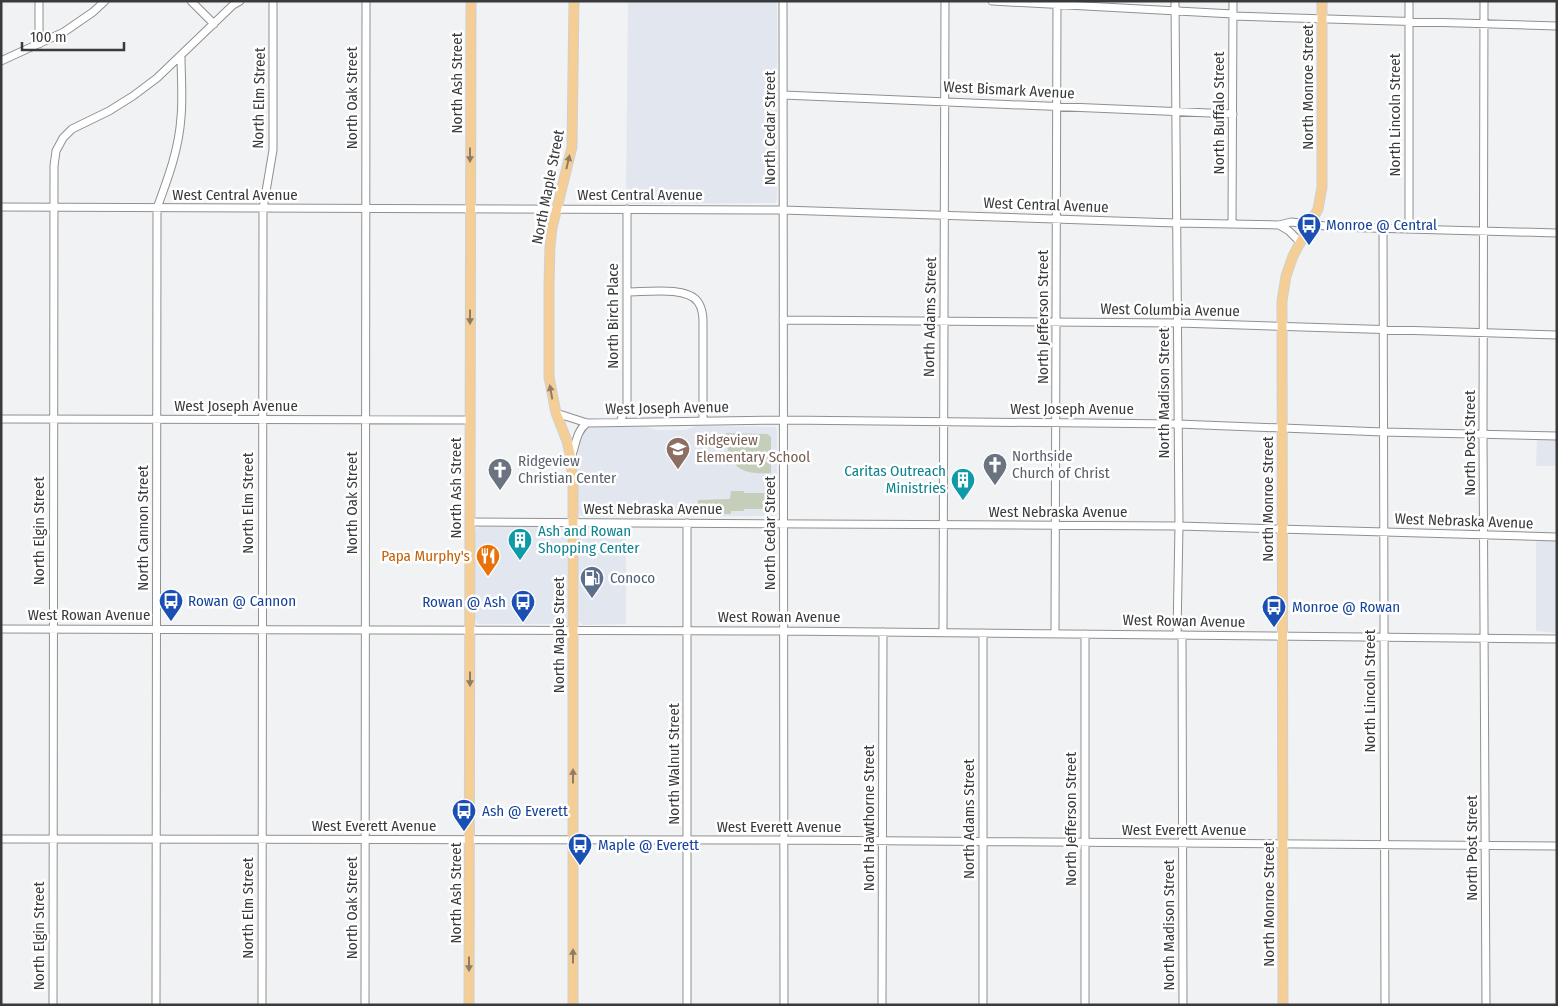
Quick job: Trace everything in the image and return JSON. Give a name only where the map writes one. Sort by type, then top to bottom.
[{"type":"main road","name":"North Ash Street","points":[[469,1005],[470,1]]},
{"type":"main road","name":"North Maple Street","points":[[573,1005],[573,522],[571,458],[567,441],[556,413],[549,377],[549,359],[550,246],[556,209],[572,147],[574,1]]},
{"type":"main road","name":"North Monroe Street","points":[[1283,1005],[1282,301],[1286,276],[1293,256],[1318,209],[1322,187],[1322,1]]},
{"type":"street","points":[[39,1],[39,44]]},
{"type":"street","points":[[1,61],[64,32],[93,12],[105,1]]},
{"type":"street","points":[[191,1],[214,24]]},
{"type":"street","name":"North Elgin Street","points":[[53,1005],[53,419],[54,166],[56,152],[63,138],[72,129],[109,111],[157,78],[233,5],[240,1]]},
{"type":"street","name":"North Elm Street","points":[[262,1005],[263,209],[272,150],[273,1]]},
{"type":"street","name":"North Oak Street","points":[[366,1],[366,1005]]},
{"type":"street","name":"North Cedar Street","points":[[783,1],[784,1005]]},
{"type":"street","name":"North Adams Street","points":[[943,632],[945,1]]},
{"type":"street","points":[[992,1],[1057,3],[1322,19],[1484,22],[1557,26]]},
{"type":"street","name":"North Madison Street","points":[[1175,1],[1183,1005]]},
{"type":"street","name":"North Buffalo Street","points":[[1232,1],[1232,224]]},
{"type":"street","name":"North Lincoln Street","points":[[1409,1],[1409,228]]},
{"type":"street","name":"North Post Street","points":[[1484,1],[1486,1005]]},
{"type":"street","name":"North Jefferson Street","points":[[1055,633],[1057,526],[1057,3]]},
{"type":"street","name":"North Cannon Street","points":[[156,1005],[157,208],[171,170],[176,149],[181,117],[181,55]]},
{"type":"street","name":"West Bismark Avenue","points":[[784,95],[1232,114]]},
{"type":"street","name":"West Central Avenue","points":[[1,208],[783,210],[1176,223],[1279,225],[1291,222],[1310,225],[1557,233]]},
{"type":"street","name":"North Birch Place","points":[[620,422],[627,405],[627,209]]},
{"type":"street","points":[[1279,225],[1289,231],[1301,243]]},
{"type":"street","name":"North Lincoln Street","points":[[1383,228],[1386,1005]]},
{"type":"street","points":[[627,292],[677,292],[687,294],[699,303],[702,309],[703,321],[703,420]]},
{"type":"street","name":"West Columbia Avenue","points":[[784,320],[1178,323],[1557,335]]},
{"type":"street","points":[[556,413],[586,423]]},
{"type":"street","name":"West Joseph Avenue","points":[[1,419],[470,420]]},
{"type":"street","name":"West Joseph Avenue","points":[[586,423],[784,420],[1178,424],[1383,432],[1557,436]]},
{"type":"street","points":[[571,458],[577,442],[578,432],[586,423]]},
{"type":"street","name":"West Nebraska Avenue","points":[[470,522],[1179,526],[1557,537]]},
{"type":"street","name":"North Walnut Street","points":[[687,523],[687,1005]]},
{"type":"street","name":"West Rowan Avenue","points":[[1,629],[943,632],[1557,639]]},
{"type":"street","name":"North Hawthorne Street","points":[[882,1005],[883,632]]},
{"type":"street","name":"North Adams Street","points":[[983,633],[983,1005]]},
{"type":"street","name":"North Jefferson Street","points":[[1085,634],[1085,1005]]},
{"type":"street","name":"West Everett Avenue","points":[[1,839],[783,840],[1557,846]]},
{"type":"shaded area","points":[[628,1],[777,1],[777,199],[775,203],[626,204]]},
{"type":"shaded area","name":"Ridgeview Elementary School","points":[[696,426],[775,427],[777,430],[777,512],[775,516],[584,517],[578,514],[578,437],[586,427],[647,427],[656,430],[686,430]]},
{"type":"shaded area","points":[[1537,440],[1557,440],[1557,466],[1536,466]]},
{"type":"shaded area","points":[[480,527],[563,527],[567,530],[567,622],[564,624],[477,623],[475,618],[475,532]]},
{"type":"shaded area","points":[[581,528],[626,528],[626,624],[583,625],[579,622],[578,531]]},
{"type":"shaded area","points":[[1557,541],[1557,633],[1536,631],[1536,542]]},
{"type":"green space","points":[[726,433],[767,434],[771,437],[771,473],[751,472],[737,466],[732,461],[729,453]]},
{"type":"green space","points":[[731,491],[771,493],[771,509],[744,509],[744,511],[731,511],[731,514],[698,514],[698,500],[730,499]]},
{"type":"place","name":"Monroe @ Central","points":[[1309,246]]},
{"type":"place","name":"Ridgeview Elementary School","points":[[678,470]]},
{"type":"place","name":"Northside Church of Christ","points":[[995,486]]},
{"type":"place","name":"Ridgeview Christian Center","points":[[500,491]]},
{"type":"place","name":"Caritas Outreach Ministries","points":[[963,501]]},
{"type":"place","name":"Ash and Rowan Shopping Center","points":[[520,561]]},
{"type":"place","name":"Papa Murphy's","points":[[488,577]]},
{"type":"place","name":"Conoco","points":[[592,599]]},
{"type":"place","name":"Rowan @ Cannon","points":[[171,622]]},
{"type":"place","name":"Rowan @ Ash","points":[[523,623]]},
{"type":"place","name":"Monroe @ Rowan","points":[[1274,628]]},
{"type":"place","name":"Ash @ Everett","points":[[464,832]]},
{"type":"place","name":"Maple @ Everett","points":[[580,866]]}]
